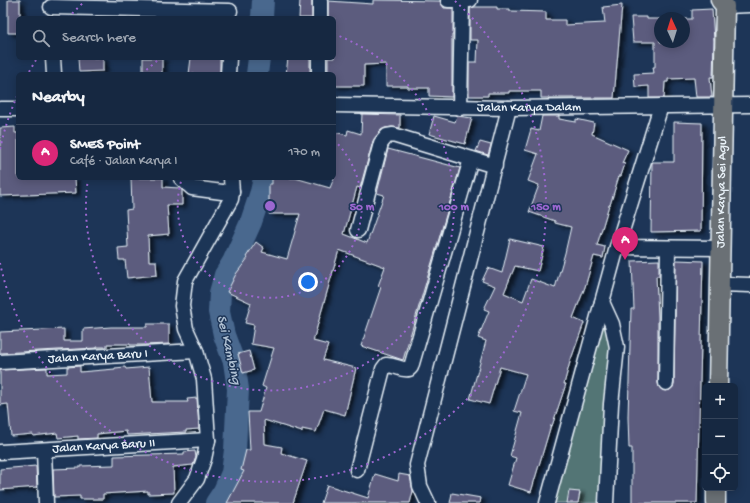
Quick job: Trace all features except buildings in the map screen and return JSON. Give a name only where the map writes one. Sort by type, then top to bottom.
[{"type":"main road","name":"Jalan Karya Sei Agul","points":[[718,383],[724,106],[722,3]]},
{"type":"main road","points":[[716,491],[716,503]]},
{"type":"street","points":[[320,0],[320,16]]},
{"type":"street","points":[[460,0],[460,108]]},
{"type":"street","points":[[722,3],[750,5]]},
{"type":"street","points":[[51,8],[230,10]]},
{"type":"street","points":[[53,60],[54,72]]},
{"type":"street","points":[[228,72],[229,60]]},
{"type":"street","points":[[319,60],[319,72]]},
{"type":"street","name":"Jalan Karya Dalam","points":[[336,105],[509,108],[750,105]]},
{"type":"street","points":[[547,503],[617,247],[661,106]]},
{"type":"street","points":[[428,503],[420,486],[417,465],[509,108]]},
{"type":"street","points":[[0,109],[16,109]]},
{"type":"street","points":[[358,230],[381,143],[387,136],[393,135],[495,166]]},
{"type":"street","points":[[357,470],[383,369],[386,365],[406,370],[411,366],[471,159]]},
{"type":"street","points":[[183,180],[192,188],[232,192]]},
{"type":"street","points":[[179,503],[197,479],[204,459],[208,440],[204,379],[196,351],[186,329],[182,306],[185,281],[231,199],[231,180]]},
{"type":"street","points":[[617,247],[721,248]]},
{"type":"street","points":[[666,383],[668,248]]},
{"type":"street","points":[[720,284],[750,285]]},
{"type":"street","points":[[602,302],[612,324],[617,347],[611,404],[606,503]]},
{"type":"street","name":"Jalan Karya Baru I","points":[[0,362],[196,351]]},
{"type":"street","name":"Jalan Karya Baru II","points":[[0,452],[208,440]]},
{"type":"street","points":[[44,450],[46,503]]},
{"type":"green space","points":[[601,311],[611,325],[605,503],[548,503]]},
{"type":"waterway","name":"Sei Kambing","points":[[262,16],[263,0]]},
{"type":"waterway","name":"Sei Kambing","points":[[257,72],[259,60]]},
{"type":"waterway","name":"Sei Kambing","points":[[216,503],[224,491],[232,473],[235,450],[238,389],[234,362],[224,335],[219,312],[220,293],[225,275],[233,262],[251,222],[264,180]]},
{"type":"place","name":"SMES Point","points":[[625,260]]}]
